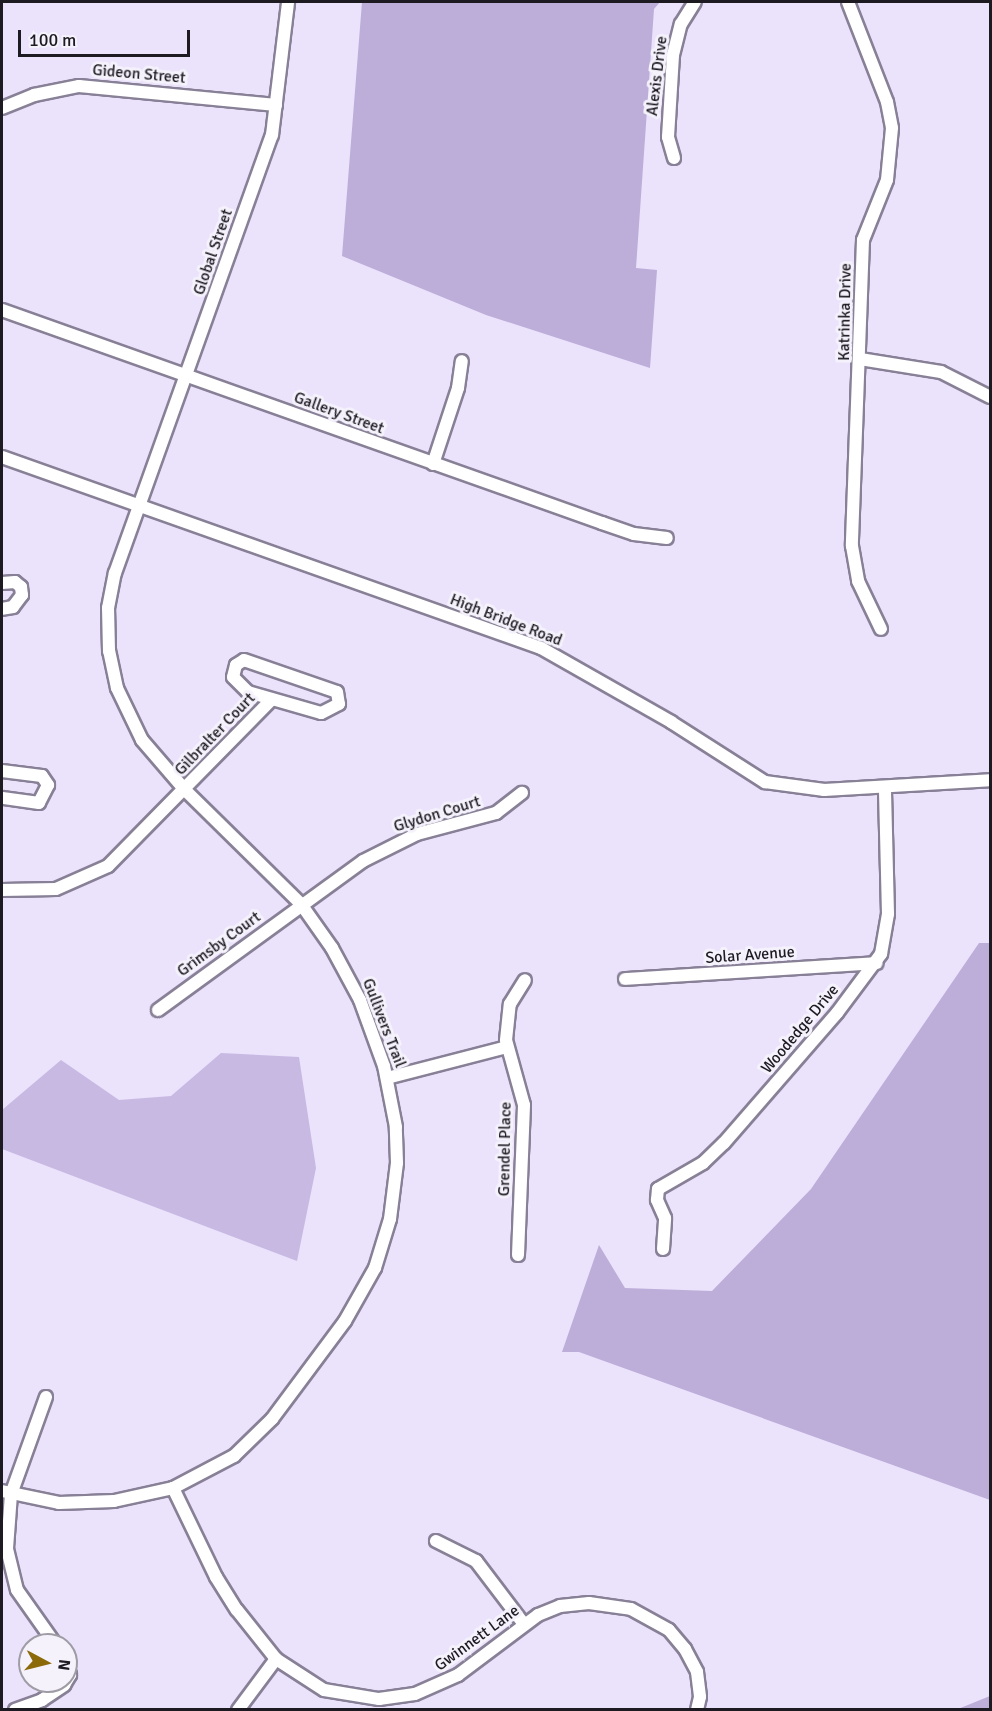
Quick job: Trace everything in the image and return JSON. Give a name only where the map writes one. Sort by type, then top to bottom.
[{"type":"street","name":"Global Street","points":[[137,505],[269,148],[288,2]]},
{"type":"street","name":"Alexis Drive","points":[[674,158],[668,136],[673,55],[681,24],[695,2]]},
{"type":"street","name":"Katrinka Drive","points":[[848,2],[883,92],[892,128],[887,180],[863,240],[853,558],[862,592],[881,629]]},
{"type":"street","name":"Gideon Street","points":[[2,108],[34,95],[79,86],[276,105]]},
{"type":"street","name":"Gallery Street","points":[[2,310],[633,534],[667,538]]},
{"type":"street","points":[[860,359],[941,372],[990,397]]},
{"type":"street","points":[[433,464],[458,388],[462,361]]},
{"type":"street","name":"High Bridge Road","points":[[2,457],[541,648],[671,722],[765,782],[824,790],[990,780]]},
{"type":"street","name":"Gullivers Trail","points":[[6,1492],[40,1501],[78,1503],[131,1498],[173,1488],[213,1469],[262,1430],[359,1299],[380,1256],[393,1202],[396,1136],[387,1078],[360,1000],[332,948],[301,904],[184,790],[134,727],[111,667],[108,608],[137,505]]},
{"type":"street","points":[[2,583],[15,582],[21,587],[22,595],[13,607],[2,609]]},
{"type":"street","points":[[244,660],[337,693],[339,697],[334,710],[321,713],[270,701],[239,687],[233,677],[236,665],[244,660]]},
{"type":"street","name":"Gilbralter Court","points":[[2,890],[56,889],[94,874],[122,853],[270,701]]},
{"type":"street","points":[[2,771],[42,776],[48,785],[39,803],[2,798]]},
{"type":"street","name":"Woodedge Drive","points":[[663,1249],[665,1218],[657,1200],[658,1189],[703,1163],[724,1143],[876,963],[888,929],[885,787]]},
{"type":"street","name":"Glydon Court","points":[[301,904],[384,849],[425,832],[496,813],[522,793]]},
{"type":"street","name":"Grimsby Court","points":[[158,1010],[301,904]]},
{"type":"street","name":"Solar Avenue","points":[[625,979],[876,963]]},
{"type":"street","name":"Grendel Place","points":[[518,1255],[524,1105],[521,1083],[507,1047],[510,1004],[525,980]]},
{"type":"street","points":[[387,1078],[507,1047]]},
{"type":"street","points":[[46,1397],[6,1492],[7,1538],[11,1572],[22,1599],[47,1633]]},
{"type":"street","name":"Gwinnett Lane","points":[[173,1488],[216,1577],[276,1659],[324,1690],[357,1698],[390,1699],[444,1684],[523,1623],[551,1609],[578,1603],[619,1606],[647,1616],[669,1630],[692,1659],[700,1683],[697,1710]]},
{"type":"street","points":[[436,1541],[476,1561],[523,1623]]},
{"type":"street","points":[[238,1710],[276,1659]]},
{"type":"street","points":[[15,1710],[42,1700],[52,1693]]},
{"type":"shaded area","points":[[362,2],[660,2],[654,9],[636,268],[657,270],[650,368],[486,315],[342,256]]},
{"type":"shaded area","points":[[979,943],[990,943],[990,1500],[579,1352],[562,1352],[599,1245],[625,1288],[712,1291],[811,1189]]},
{"type":"shaded area","points":[[221,1053],[299,1057],[316,1168],[297,1261],[2,1149],[2,1110],[61,1060],[119,1100],[171,1096]]},
{"type":"shaded area","points":[[990,1696],[990,1709],[958,1709]]}]
